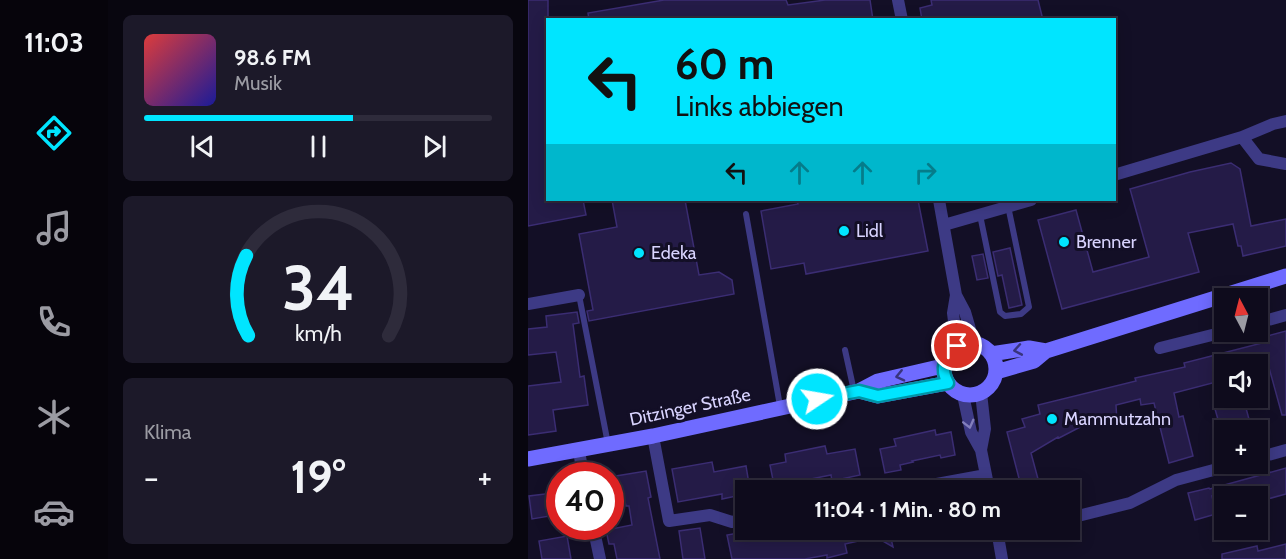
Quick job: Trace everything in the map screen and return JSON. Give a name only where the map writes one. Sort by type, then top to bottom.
[{"type":"street","points":[[898,0],[902,18]]},
{"type":"street","points":[[1116,174],[1242,137],[1286,121]]},
{"type":"street","points":[[1242,137],[1259,159],[1286,164]]},
{"type":"street","points":[[939,201],[956,295],[965,312],[974,343]]},
{"type":"street","points":[[944,225],[1027,201]]},
{"type":"street","points":[[996,372],[1034,361],[1046,351],[1286,276]]},
{"type":"street","points":[[528,304],[579,295]]},
{"type":"street","points":[[956,295],[953,313],[957,346]]},
{"type":"street","points":[[1268,320],[1286,315]]},
{"type":"street","points":[[1160,348],[1214,334]]},
{"type":"street","points":[[974,343],[981,345],[991,354],[996,372],[992,385],[981,393],[963,395],[955,392],[945,379],[943,366],[946,357],[957,346],[974,343]]},
{"type":"street","points":[[991,354],[1029,348],[1046,351]]},
{"type":"street","name":"Ditzinger Straße","points":[[528,459],[653,436],[856,391],[878,381],[943,366]]},
{"type":"street","name":"Ditzinger Straße","points":[[856,391],[878,396],[948,383]]},
{"type":"street","points":[[981,393],[985,429],[981,450]]},
{"type":"street","points":[[963,395],[971,432],[981,450],[987,480]]},
{"type":"street","points":[[653,436],[669,520],[710,515],[735,522]]},
{"type":"street","points":[[579,450],[581,462]]},
{"type":"street","points":[[1268,455],[1286,450]]},
{"type":"street","points":[[1080,516],[1130,503],[1176,480],[1214,470]]},
{"type":"street","points":[[959,480],[986,475]]},
{"type":"street","points":[[596,540],[600,559]]},
{"type":"street","points":[[999,540],[1002,559]]},
{"type":"lane","points":[[980,215],[1000,312],[1005,316],[1021,314],[1029,307],[1008,206]]},
{"type":"lane","points":[[746,214],[780,407]]},
{"type":"lane","points":[[579,295],[608,444]]},
{"type":"lane","points":[[845,350],[856,391]]},
{"type":"building","points":[[528,0],[548,0],[548,18],[546,18],[546,201],[583,201],[586,215],[528,226]]},
{"type":"building","points":[[664,0],[786,0],[788,5],[825,0],[870,0],[873,18],[589,18],[588,13]]},
{"type":"building","points":[[931,0],[1038,0],[1042,18],[922,18],[920,8],[932,5]]},
{"type":"building","points":[[1231,163],[1240,169],[1251,226],[1286,219],[1286,246],[1243,256],[1233,224],[1188,233],[1199,272],[1062,309],[1038,220],[1076,210],[1093,272],[1149,257],[1130,189]]},
{"type":"building","name":"Edeka","points":[[612,201],[685,201],[699,275],[719,272],[732,280],[734,294],[589,321],[587,311],[593,310],[579,234],[617,227]]},
{"type":"building","name":"Lidl","points":[[797,201],[918,201],[928,251],[806,274],[804,263],[771,269],[761,211],[798,204]]},
{"type":"building","points":[[1010,248],[1022,305],[1009,308],[1002,275],[998,276],[993,252]]},
{"type":"building","points":[[983,254],[988,278],[977,280],[972,256]]},
{"type":"building","points":[[577,312],[579,323],[573,324],[580,377],[584,376],[588,405],[553,410],[556,431],[528,435],[528,386],[561,382],[556,352],[528,355],[528,329],[547,327],[546,316]]},
{"type":"building","points":[[1286,331],[1286,415],[1282,415],[1268,364],[1268,354],[1219,354],[1268,342],[1268,336]]},
{"type":"building","points":[[1214,355],[1214,383],[1174,393],[1179,417],[1183,416],[1193,456],[1169,463],[1154,403],[1141,405],[1140,399],[1116,405],[1117,423],[1086,424],[1031,453],[1038,480],[1019,480],[1007,432],[1025,427],[1022,419],[1040,414],[1038,405],[1136,381],[1135,378],[1185,367],[1184,363]]},
{"type":"building","points":[[1246,408],[1249,420],[1218,420],[1215,409]]},
{"type":"building","points":[[935,430],[936,435],[951,432],[955,455],[941,458],[940,455],[912,461],[900,465],[901,470],[885,473],[880,449],[896,446],[894,439]]},
{"type":"building","points":[[825,446],[827,454],[855,449],[860,475],[837,480],[832,480],[831,475],[806,480],[773,480],[770,465],[786,462],[785,454]]},
{"type":"building","points":[[712,462],[714,472],[746,466],[748,480],[735,480],[735,496],[722,499],[722,494],[678,502],[672,469]]},
{"type":"building","points":[[1286,468],[1286,494],[1268,499],[1268,486],[1221,486],[1268,474]]},
{"type":"building","points":[[646,471],[651,497],[648,498],[660,559],[617,559],[614,544],[609,544],[608,540],[624,540],[624,527],[632,525],[629,506],[626,506],[624,502],[624,475]]},
{"type":"building","points":[[1214,488],[1214,496],[1212,496],[1214,515],[1195,520],[1188,493]]},
{"type":"building","points":[[546,494],[546,517],[532,519],[529,496]]},
{"type":"building","points":[[700,528],[705,559],[683,559],[679,531]]},
{"type":"building","points":[[735,534],[735,540],[863,540],[845,544],[847,553],[827,558],[827,555],[805,559],[732,559],[727,535]]},
{"type":"building","points":[[568,540],[571,559],[542,559],[539,541]]},
{"type":"building","points":[[881,540],[891,540],[893,547]]},
{"type":"building","points":[[1286,544],[1286,559],[1222,559],[1222,554],[1257,546],[1258,551]]},
{"type":"place","name":"Lidl","points":[[844,231]]},
{"type":"place","name":"Brenner","points":[[1064,242]]},
{"type":"place","name":"Edeka","points":[[639,253]]},
{"type":"place","name":"Mammutzahn","points":[[1052,419]]},
{"type":"route","points":[[817,399],[859,391],[878,396],[948,383],[943,366],[946,357],[957,346]]}]
